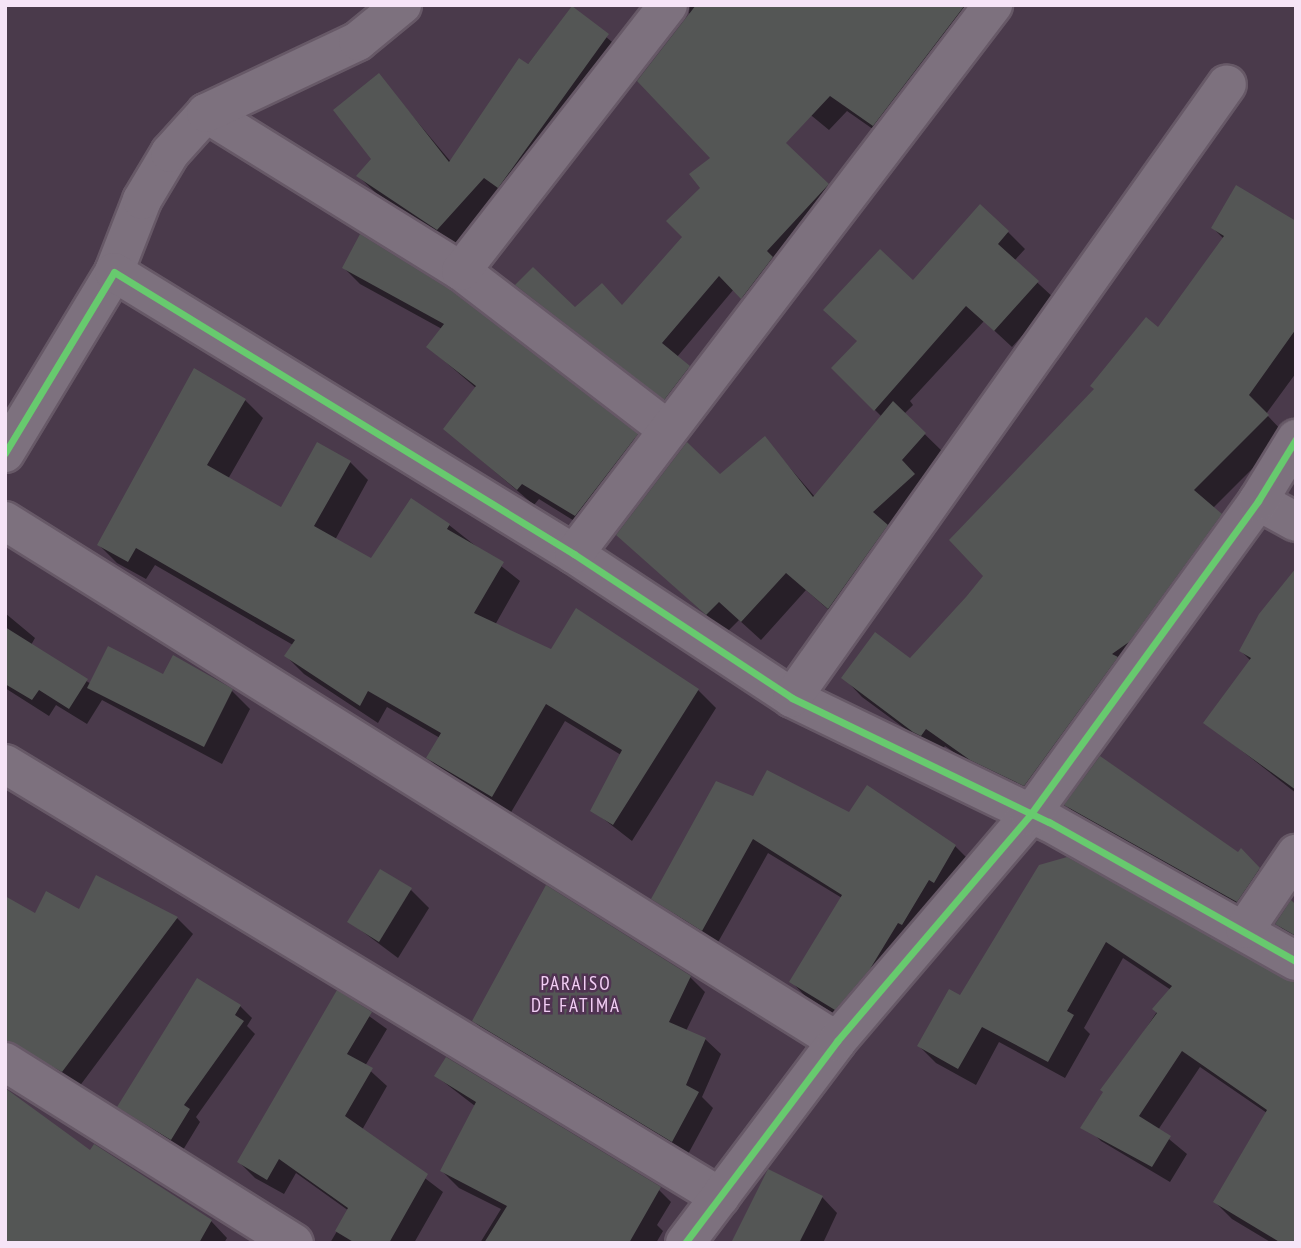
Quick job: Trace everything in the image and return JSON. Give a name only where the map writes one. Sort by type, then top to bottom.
[{"type":"street","points":[[5,453],[114,272],[142,201],[163,165],[206,113],[358,41],[401,5]]},
{"type":"street","points":[[461,271],[668,5]]},
{"type":"street","points":[[573,554],[993,5]]},
{"type":"street","points":[[792,698],[1227,84]]},
{"type":"street","points":[[206,113],[461,271],[668,430]]},
{"type":"street","points":[[114,272],[573,554],[792,698],[1030,815],[1169,893],[1245,929],[1296,961]]},
{"type":"street","points":[[685,1243],[837,1041],[1030,815],[1258,501],[1296,439]]},
{"type":"street","points":[[1258,501],[1296,522]]},
{"type":"street","points":[[5,521],[837,1041]]},
{"type":"street","points":[[5,764],[720,1197]]},
{"type":"street","points":[[1245,929],[1296,854]]},
{"type":"street","points":[[5,1062],[294,1243]]},
{"type":"building","points":[[696,5],[965,5],[873,126],[830,96],[786,143],[829,184],[767,251],[773,257],[741,299],[719,276],[662,343],[690,366],[664,400],[515,285],[533,267],[575,307],[602,283],[622,305],[682,237],[666,221],[700,188],[689,174],[710,158],[637,81]]},
{"type":"building","points":[[572,6],[609,34],[498,188],[484,178],[437,230],[356,176],[371,159],[333,110],[379,73],[449,162],[519,58],[528,64]]},
{"type":"building","points":[[1236,185],[1296,221],[1296,329],[1249,395],[1269,415],[1194,490],[1222,514],[1129,642],[1112,654],[1118,657],[1024,786],[970,760],[926,729],[921,736],[913,732],[841,678],[875,632],[910,658],[983,576],[949,540],[1094,389],[1090,386],[1146,317],[1158,327],[1224,236],[1211,228]]},
{"type":"building","points":[[980,204],[1009,231],[998,244],[1039,281],[994,331],[966,306],[874,411],[831,368],[857,341],[823,310],[880,249],[913,280]]},
{"type":"building","points":[[360,234],[449,289],[638,434],[575,516],[522,484],[517,490],[443,429],[476,386],[426,347],[444,324],[342,268]]},
{"type":"building","points":[[194,368],[246,399],[207,465],[281,507],[317,442],[351,461],[314,526],[371,558],[411,498],[450,524],[447,529],[504,562],[474,613],[551,649],[576,608],[699,689],[613,825],[590,811],[622,750],[546,704],[492,797],[426,758],[441,733],[368,691],[360,706],[284,656],[295,640],[136,548],[128,562],[97,545]]},
{"type":"building","points":[[893,401],[926,433],[902,460],[915,474],[873,512],[888,525],[828,609],[786,573],[741,622],[719,602],[706,615],[616,535],[687,442],[720,474],[765,436],[813,497]]},
{"type":"building","points":[[1296,568],[1296,790],[1203,723],[1251,658],[1239,651],[1259,614]]},
{"type":"building","points":[[5,627],[88,679],[69,709],[39,690],[32,700],[5,684]]},
{"type":"building","points":[[108,646],[163,674],[173,655],[233,689],[204,747],[87,688]]},
{"type":"building","points":[[1100,756],[1238,852],[1241,848],[1260,868],[1237,902],[1064,805]]},
{"type":"building","points":[[767,770],[849,812],[867,785],[956,845],[934,883],[929,880],[902,925],[898,923],[870,969],[835,1010],[789,982],[842,895],[753,839],[702,931],[651,899],[716,781],[753,796]]},
{"type":"building","points":[[1067,857],[1296,983],[1296,1243],[1281,1243],[1213,1202],[1267,1110],[1182,1051],[1139,1116],[1171,1136],[1152,1167],[1080,1128],[1103,1092],[1100,1090],[1157,1013],[1152,1009],[1172,986],[1106,942],[1067,1011],[1074,1015],[1048,1062],[982,1027],[958,1069],[917,1046],[949,989],[960,995],[1039,865]]},
{"type":"building","points":[[380,869],[412,888],[379,942],[347,922]]},
{"type":"building","points":[[96,875],[178,917],[62,1072],[5,1040],[5,896],[35,913],[46,891],[79,909]]},
{"type":"building","points":[[546,885],[691,976],[669,1022],[706,1038],[686,1085],[699,1092],[672,1142],[472,1021]]},
{"type":"building","points":[[1291,900],[1296,905],[1296,936],[1275,924]]},
{"type":"building","points":[[197,978],[241,1005],[235,1015],[244,1021],[184,1105],[190,1109],[171,1140],[117,1107]]},
{"type":"building","points":[[337,990],[372,1012],[347,1054],[373,1068],[345,1116],[428,1174],[389,1243],[355,1243],[335,1231],[348,1208],[279,1159],[267,1180],[237,1162]]},
{"type":"building","points":[[446,1057],[661,1187],[629,1243],[484,1243],[507,1206],[440,1171],[476,1102],[434,1076]]},
{"type":"building","points":[[5,1088],[90,1150],[94,1144],[212,1220],[199,1243],[5,1243]]},
{"type":"building","points":[[768,1169],[823,1196],[799,1243],[731,1243]]},
{"type":"cycle path","points":[[5,453],[114,272],[574,554],[792,698],[1049,822],[1296,961]]},
{"type":"cycle path","points":[[685,1243],[837,1041],[1030,815],[1258,501],[1296,439]]},
{"type":"district","name":"PARAISO DE FATIMA","points":[[576,995]]}]
